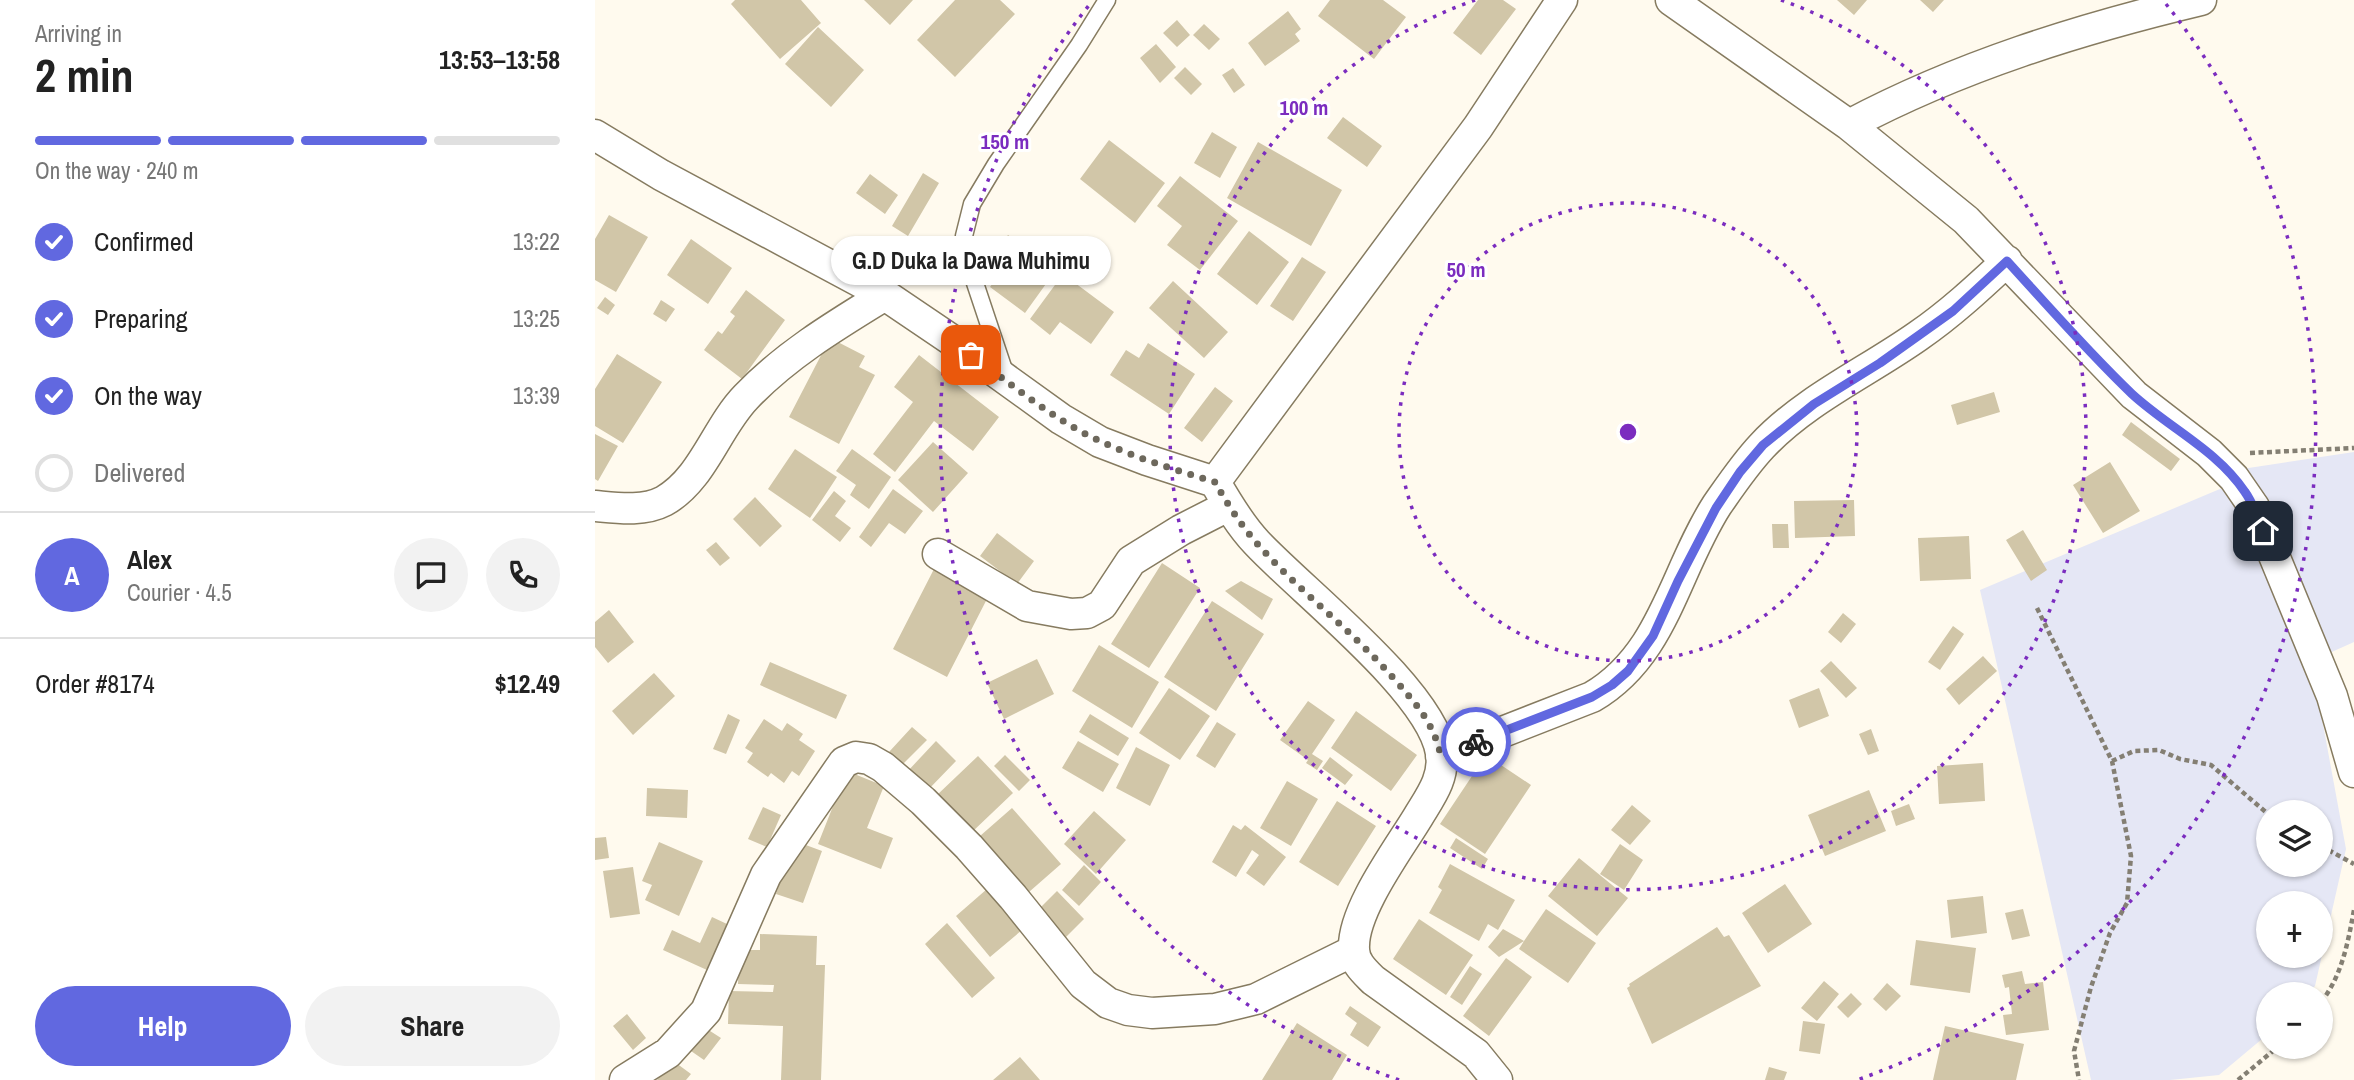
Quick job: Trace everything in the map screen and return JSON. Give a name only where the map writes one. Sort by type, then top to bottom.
[{"type":"street","points":[[938,554],[1027,607],[1071,614],[1087,613],[1102,605],[1131,561],[1181,530],[1221,494],[1470,139],[1562,0]]},
{"type":"street","points":[[1671,0],[1849,125],[1966,220],[2134,395],[2209,453],[2245,492],[2332,696],[2354,772]]},
{"type":"street","points":[[1849,125],[1890,103],[2011,54],[2071,34],[2201,0]]},
{"type":"street","points":[[595,135],[661,175],[885,295],[1061,419],[1100,442],[1221,494],[1255,541],[1354,635],[1429,720],[1441,756],[1439,782],[1372,891],[1357,925],[1353,951],[1360,967],[1373,980],[1476,1054],[1497,1080]]},
{"type":"street","points":[[1441,756],[1592,697],[1612,685],[1628,671],[1653,636],[1716,508],[1740,472],[1763,445],[1814,404],[1880,363],[1953,311],[2007,261]]},
{"type":"street","points":[[595,506],[644,508],[663,501],[682,488],[697,470],[728,418],[747,396],[797,353],[885,295]]},
{"type":"street","points":[[625,1080],[668,1053],[706,1011],[766,875],[844,762],[856,757],[869,759],[883,767],[923,801],[1013,897],[1083,984],[1108,1003],[1128,1010],[1152,1013],[1215,1009],[1256,999],[1353,951]]},
{"type":"lane","points":[[1009,382],[971,271],[964,236],[972,204],[1107,0]]},
{"type":"path","points":[[2209,453],[2354,448]]},
{"type":"path","points":[[2037,608],[2112,761],[2131,856],[2127,903],[2110,933],[2091,987],[2074,1051],[2079,1080]]},
{"type":"path","points":[[2112,761],[2134,751],[2159,750],[2180,759],[2211,765],[2256,804]]},
{"type":"path","points":[[2333,853],[2354,864]]},
{"type":"path","points":[[2333,984],[2347,948],[2354,910]]},
{"type":"path","points":[[2238,1080],[2263,1059]]},
{"type":"shaded area","points":[[2354,452],[2354,642],[2325,655],[2242,469]]},
{"type":"shaded area","points":[[2227,486],[2315,681],[2346,849],[2333,906],[2333,891],[2256,891],[2256,968],[2319,968],[2316,982],[2256,982],[2256,1044],[2219,1075],[2170,1080],[2091,1080],[1980,590]]},
{"type":"building","points":[[735,0],[801,0],[821,23],[780,59],[731,4]]},
{"type":"building","points":[[864,0],[913,0],[890,25]]},
{"type":"building","points":[[955,0],[1000,0],[1015,14],[955,77],[917,40]]},
{"type":"building","points":[[1330,0],[1383,0],[1406,17],[1374,59],[1318,16]]},
{"type":"building","points":[[1478,0],[1503,0],[1516,9],[1481,55],[1453,33]]},
{"type":"building","points":[[1837,0],[1867,0],[1854,15]]},
{"type":"building","points":[[1920,0],[1944,0],[1933,12]]},
{"type":"building","points":[[1288,11],[1301,29],[1295,34],[1300,41],[1265,66],[1248,43]]},
{"type":"building","points":[[1177,20],[1190,35],[1177,47],[1163,33]]},
{"type":"building","points":[[1204,24],[1220,39],[1209,50],[1193,35]]},
{"type":"building","points":[[818,27],[864,70],[831,107],[785,64]]},
{"type":"building","points":[[1156,44],[1176,67],[1160,83],[1140,58]]},
{"type":"building","points":[[1185,67],[1202,84],[1191,95],[1174,78]]},
{"type":"building","points":[[1233,68],[1245,85],[1234,93],[1222,75]]},
{"type":"building","points":[[1343,117],[1382,146],[1367,167],[1327,138]]},
{"type":"building","points":[[1212,132],[1237,147],[1220,178],[1194,163]]},
{"type":"building","points":[[1109,140],[1165,183],[1135,223],[1080,179]]},
{"type":"building","points":[[1258,142],[1342,190],[1311,246],[1227,198]]},
{"type":"building","points":[[923,173],[939,183],[908,236],[892,226]]},
{"type":"building","points":[[870,174],[898,195],[885,214],[856,193]]},
{"type":"building","points":[[1180,176],[1238,221],[1200,270],[1167,245],[1182,226],[1157,206]]},
{"type":"building","points":[[609,215],[648,237],[616,292],[595,280],[595,239]]},
{"type":"building","points":[[1249,231],[1289,262],[1257,305],[1217,274]]},
{"type":"building","points":[[1008,235],[1056,270],[1025,313],[990,287],[997,277],[984,268]]},
{"type":"building","points":[[691,239],[732,268],[708,304],[667,275]]},
{"type":"building","points":[[1302,257],[1326,272],[1293,321],[1270,306]]},
{"type":"building","points":[[1063,274],[1114,312],[1091,344],[1060,322],[1050,335],[1030,319]]},
{"type":"building","points":[[1173,281],[1228,332],[1204,358],[1149,308]]},
{"type":"building","points":[[746,290],[785,320],[742,379],[704,350],[718,331],[722,334],[735,316],[730,312]]},
{"type":"building","points":[[605,297],[615,305],[608,315],[597,308]]},
{"type":"building","points":[[661,300],[675,309],[666,322],[653,314]]},
{"type":"building","points":[[830,338],[865,356],[859,367],[875,375],[839,444],[789,417]]},
{"type":"building","points":[[1148,343],[1195,374],[1169,414],[1110,375],[1126,350],[1139,358]]},
{"type":"building","points":[[617,354],[662,382],[623,443],[595,426],[595,389]]},
{"type":"building","points":[[919,355],[999,417],[973,451],[934,421],[895,472],[873,454],[913,402],[894,387]]},
{"type":"building","points":[[1215,387],[1233,401],[1202,442],[1184,428]]},
{"type":"building","points":[[1994,392],[2000,412],[1957,425],[1951,405]]},
{"type":"building","points":[[2131,422],[2180,459],[2171,471],[2122,435]]},
{"type":"building","points":[[595,434],[618,446],[598,481],[595,479]]},
{"type":"building","points":[[933,442],[968,473],[933,512],[898,480]]},
{"type":"building","points":[[795,449],[837,477],[810,518],[768,489]]},
{"type":"building","points":[[852,449],[891,477],[869,509],[850,495],[856,485],[836,471]]},
{"type":"building","points":[[2110,462],[2140,511],[2103,533],[2073,485]]},
{"type":"building","points":[[893,489],[923,511],[905,534],[889,523],[871,547],[859,537]]},
{"type":"building","points":[[834,491],[846,501],[835,516],[851,528],[840,542],[812,520]]},
{"type":"building","points":[[755,497],[782,526],[760,547],[733,519]]},
{"type":"building","points":[[1854,500],[1855,536],[1795,538],[1794,501]]},
{"type":"building","points":[[1772,524],[1788,524],[1789,548],[1773,548]]},
{"type":"building","points":[[2023,530],[2047,570],[2031,581],[2006,540]]},
{"type":"building","points":[[997,533],[1034,561],[1017,584],[980,556]]},
{"type":"building","points":[[1969,536],[1971,579],[1920,581],[1918,538]]},
{"type":"building","points":[[716,542],[730,558],[720,566],[706,550]]},
{"type":"building","points":[[1162,563],[1200,588],[1149,668],[1111,644]]},
{"type":"building","points":[[934,569],[988,597],[947,677],[893,649]]},
{"type":"building","points":[[1241,581],[1273,599],[1262,620],[1225,591]]},
{"type":"building","points":[[1212,601],[1264,634],[1216,711],[1164,677]]},
{"type":"building","points":[[609,610],[634,642],[608,663],[595,647],[595,622]]},
{"type":"building","points":[[1843,613],[1856,624],[1841,643],[1828,632]]},
{"type":"building","points":[[1953,626],[1964,634],[1940,670],[1928,662]]},
{"type":"building","points":[[1099,645],[1159,682],[1132,728],[1072,691]]},
{"type":"building","points":[[1983,656],[1997,671],[1959,705],[1946,689]]},
{"type":"building","points":[[1037,659],[1054,694],[1004,719],[987,683]]},
{"type":"building","points":[[1831,661],[1857,688],[1846,698],[1820,671]]},
{"type":"building","points":[[770,662],[847,695],[836,719],[760,685]]},
{"type":"building","points":[[654,673],[675,696],[633,735],[612,711]]},
{"type":"building","points":[[1169,688],[1210,716],[1180,760],[1139,733]]},
{"type":"building","points":[[1819,688],[1829,716],[1799,728],[1789,700]]},
{"type":"building","points":[[1308,701],[1335,720],[1312,754],[1323,761],[1317,770],[1280,740]]},
{"type":"building","points":[[1356,711],[1417,755],[1391,791],[1331,748]]},
{"type":"building","points":[[728,714],[740,720],[726,754],[713,749]]},
{"type":"building","points":[[1090,714],[1129,738],[1118,756],[1079,732]]},
{"type":"building","points":[[764,719],[782,731],[787,723],[803,734],[799,740],[815,751],[799,776],[792,771],[784,783],[771,773],[768,777],[747,762],[753,753],[745,748]]},
{"type":"building","points":[[1217,722],[1236,734],[1215,768],[1196,756]]},
{"type":"building","points":[[912,727],[927,740],[902,765],[889,752]]},
{"type":"building","points":[[1871,729],[1879,751],[1868,755],[1859,734]]},
{"type":"building","points":[[936,741],[956,761],[926,792],[906,773]]},
{"type":"building","points":[[1078,741],[1119,764],[1103,792],[1062,768]]},
{"type":"building","points":[[1136,747],[1170,765],[1150,806],[1116,788]]},
{"type":"building","points":[[1005,755],[1030,780],[1019,791],[994,766]]},
{"type":"building","points":[[1486,755],[1531,785],[1485,854],[1440,824]]},
{"type":"building","points":[[978,756],[1013,793],[971,833],[936,796]]},
{"type":"building","points":[[1330,757],[1353,775],[1345,785],[1322,768]]},
{"type":"building","points":[[1983,763],[1985,801],[1939,804],[1937,766]]},
{"type":"building","points":[[847,771],[884,786],[867,828],[893,838],[881,869],[818,844]]},
{"type":"building","points":[[1287,781],[1318,799],[1291,846],[1260,828]]},
{"type":"building","points":[[647,788],[688,790],[687,818],[646,816]]},
{"type":"building","points":[[1869,790],[1886,831],[1825,856],[1808,815]]},
{"type":"building","points":[[1337,801],[1376,826],[1338,886],[1299,862]]},
{"type":"building","points":[[1909,804],[1915,819],[1896,826],[1891,811]]},
{"type":"building","points":[[1632,805],[1651,821],[1630,845],[1611,830]]},
{"type":"building","points":[[763,807],[781,815],[767,847],[748,839]]},
{"type":"building","points":[[1012,808],[1061,864],[1029,892],[980,836]]},
{"type":"building","points":[[1094,811],[1126,840],[1096,874],[1064,844]]},
{"type":"building","points":[[1233,825],[1241,830],[1245,825],[1286,857],[1264,886],[1246,873],[1259,855],[1252,850],[1236,877],[1212,862]]},
{"type":"building","points":[[606,837],[609,858],[595,860],[595,838]]},
{"type":"building","points":[[1456,838],[1488,859],[1482,869],[1450,848]]},
{"type":"building","points":[[795,841],[822,851],[803,903],[776,894]]},
{"type":"building","points":[[659,842],[703,861],[679,916],[645,900],[652,885],[642,881]]},
{"type":"building","points":[[1620,844],[1643,860],[1624,890],[1600,874]]},
{"type":"building","points":[[1579,858],[1628,898],[1597,936],[1548,896]]},
{"type":"building","points":[[1450,864],[1515,900],[1498,930],[1488,924],[1479,941],[1429,913],[1442,890],[1438,887]]},
{"type":"building","points":[[1084,865],[1101,882],[1079,906],[1062,890]]},
{"type":"building","points":[[633,867],[640,914],[610,918],[603,871]]},
{"type":"building","points":[[1785,884],[1812,924],[1768,953],[1742,913]]},
{"type":"building","points":[[987,889],[1022,930],[990,957],[956,916]]},
{"type":"building","points":[[1057,891],[1084,919],[1063,940],[1036,912]]},
{"type":"building","points":[[1983,896],[1987,933],[1951,938],[1947,900]]},
{"type":"building","points":[[1546,909],[1596,943],[1568,983],[1519,949]]},
{"type":"building","points":[[2023,909],[2030,936],[2012,940],[2005,913]]},
{"type":"building","points":[[712,917],[727,924],[707,970],[663,950],[672,930],[700,943]]},
{"type":"building","points":[[1419,919],[1473,955],[1446,995],[1393,959]]},
{"type":"building","points":[[947,923],[995,978],[972,998],[925,944]]},
{"type":"building","points":[[1717,927],[1724,937],[1729,935],[1761,986],[1652,1044],[1627,988],[1629,984]]},
{"type":"building","points":[[1503,929],[1524,941],[1499,957],[1488,947]]},
{"type":"building","points":[[760,934],[817,936],[816,965],[825,965],[821,1080],[781,1080],[783,1026],[728,1024],[729,991],[773,992],[774,985],[738,984],[739,950],[760,950]]},
{"type":"building","points":[[1916,940],[1976,948],[1970,993],[1910,985]]},
{"type":"building","points":[[1506,958],[1532,977],[1489,1036],[1463,1016]]},
{"type":"building","points":[[1470,966],[1482,974],[1462,1005],[1450,997]]},
{"type":"building","points":[[2022,971],[2025,984],[2043,982],[2049,1030],[2006,1035],[2003,1015],[2012,1014],[2009,987],[2005,988],[2002,975]]},
{"type":"building","points":[[1824,981],[1839,994],[1817,1021],[1801,1008]]},
{"type":"building","points":[[1887,983],[1901,996],[1886,1011],[1873,999]]},
{"type":"building","points":[[1851,993],[1862,1004],[1848,1018],[1837,1007]]},
{"type":"building","points":[[1350,1006],[1381,1027],[1368,1047],[1350,1035],[1357,1023],[1345,1014]]},
{"type":"building","points":[[627,1014],[646,1038],[633,1050],[613,1026]]},
{"type":"building","points":[[1803,1021],[1825,1024],[1820,1054],[1799,1051]]},
{"type":"building","points":[[1297,1023],[1347,1055],[1332,1080],[1262,1080]]},
{"type":"building","points":[[1945,1026],[2024,1044],[2016,1080],[1933,1080]]},
{"type":"building","points":[[707,1029],[721,1038],[704,1060],[691,1051]]},
{"type":"building","points":[[1020,1057],[1040,1080],[993,1080]]},
{"type":"building","points":[[672,1060],[691,1074],[686,1080],[657,1080]]},
{"type":"building","points":[[1769,1067],[1787,1072],[1784,1080],[1765,1080]]},
{"type":"way so far","points":[[971,355],[1061,419],[1100,442],[1215,482],[1228,506],[1255,541],[1354,635],[1429,720],[1441,756],[1476,742]]},
{"type":"place","name":"G.D Duka la Dawa Muhimu","points":[[971,355]]},
{"type":"route","points":[[1476,742],[1592,697],[1628,671],[1653,636],[1716,508],[1740,472],[1763,445],[1814,404],[1880,363],[1953,311],[2007,261],[2076,337],[2134,395],[2209,453],[2234,478],[2245,492],[2263,531]]}]
